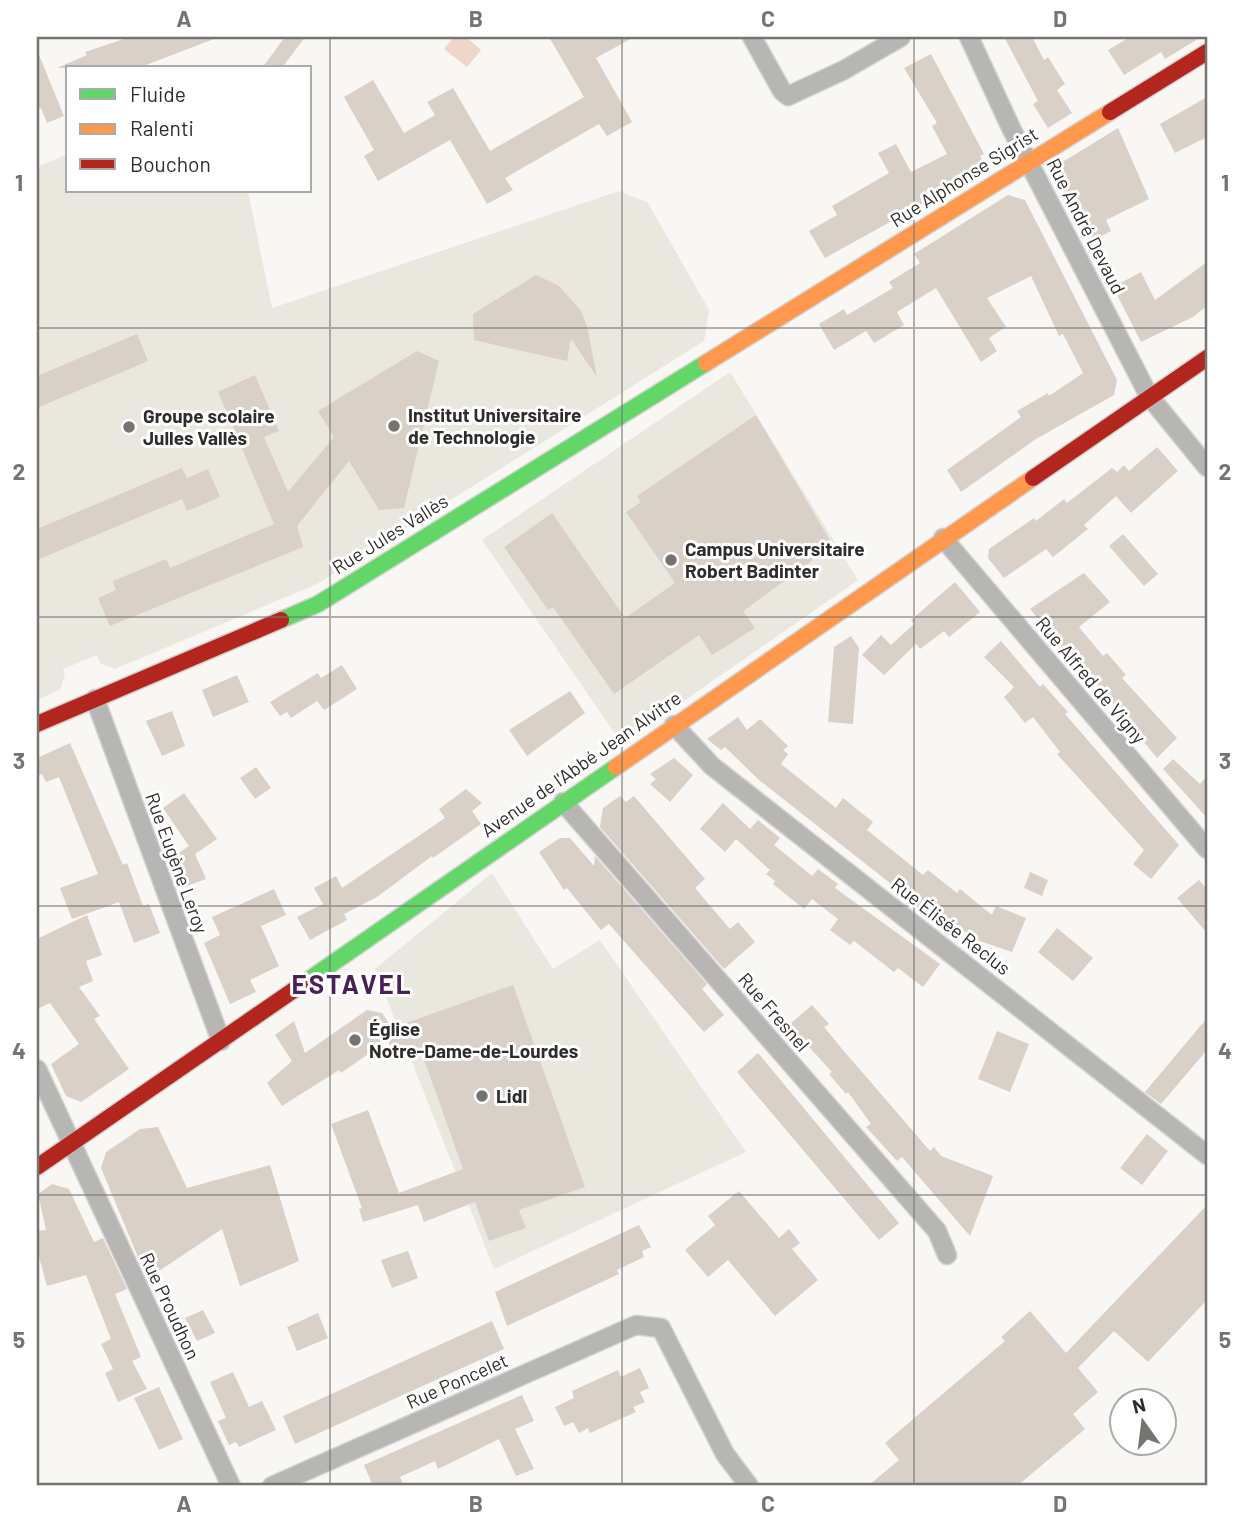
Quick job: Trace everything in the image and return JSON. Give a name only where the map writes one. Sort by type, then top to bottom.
[{"type":"main road","name":"Rue Alphonse Sigrist","points":[[744,339],[1207,52]]},
{"type":"main road","name":"Rue Jules Vallès","points":[[37,723],[318,604],[744,339]]},
{"type":"main road","name":"Avenue de l'Abbé Jean Alvitre","points":[[37,1167],[1207,358]]},
{"type":"street","points":[[752,37],[782,91],[788,96],[844,70],[901,37]]},
{"type":"street","name":"Rue André Devaud","points":[[969,37],[1029,162],[1149,396],[1207,467]]},
{"type":"street","name":"Rue Alfred de Vigny","points":[[943,538],[1207,849]]},
{"type":"street","name":"Rue Eugène Leroy","points":[[95,699],[221,1041]]},
{"type":"street","name":"Rue Élisée Reclus","points":[[674,725],[712,766],[1207,1155]]},
{"type":"street","name":"Rue Fresnel","points":[[563,802],[937,1231],[947,1255]]},
{"type":"street","name":"Rue Proudhon","points":[[37,1069],[231,1486]]},
{"type":"street","name":"Rue Poncelet","points":[[272,1486],[636,1325],[661,1328],[724,1454],[749,1486]]},
{"type":"shaded area","points":[[454,37],[466,37],[481,50],[467,67],[444,49]]},
{"type":"shaded area","points":[[66,155],[66,192],[248,192],[272,308],[619,191],[648,203],[709,310],[704,341],[317,584],[115,669],[100,663],[97,655],[63,669],[65,675],[60,690],[37,700],[37,167]]},
{"type":"shaded area","name":"Campus Universitaire Robert Badinter","points":[[730,372],[858,580],[622,744],[482,540]]},
{"type":"shaded area","points":[[492,873],[553,969],[600,940],[746,1152],[494,1269],[375,969]]},
{"type":"building","points":[[130,37],[214,37],[143,66],[57,68],[87,55],[85,52]]},
{"type":"building","points":[[285,37],[305,37],[283,66],[263,66]]},
{"type":"building","points":[[549,37],[634,37],[596,58],[632,122],[607,136],[599,124],[505,178],[513,190],[487,204],[450,140],[378,181],[364,156],[374,150],[344,97],[373,80],[404,133],[435,115],[427,102],[453,88],[490,151],[584,97]]},
{"type":"building","points":[[1004,37],[1032,37],[1044,60],[1048,57],[1065,84],[1057,90],[1072,113],[1048,128],[1033,104],[1038,101]]},
{"type":"building","points":[[1130,37],[1201,37],[1165,59],[1161,52],[1124,75],[1108,50]]},
{"type":"building","points":[[37,50],[64,116],[47,123],[41,108],[37,110]]},
{"type":"building","points":[[931,54],[984,154],[980,156],[984,163],[917,207],[825,258],[809,231],[837,215],[832,206],[889,173],[878,153],[896,144],[911,172],[947,154],[932,126],[937,123],[904,68]]},
{"type":"building","points":[[1207,97],[1207,137],[1175,153],[1160,124]]},
{"type":"building","points":[[1118,128],[1149,199],[1106,220],[1111,231],[1090,242],[1057,179],[1061,163]]},
{"type":"building","points":[[1008,195],[1025,200],[1117,380],[1114,395],[1036,439],[961,492],[947,470],[1021,417],[1017,411],[1048,393],[1049,396],[1083,373],[1063,334],[1059,336],[1031,276],[987,298],[1006,327],[989,338],[997,351],[981,362],[936,288],[897,312],[904,325],[874,343],[866,331],[834,350],[819,324],[844,309],[847,315],[893,288],[889,282],[920,263],[914,254]]},
{"type":"building","points":[[1207,262],[1207,306],[1193,317],[1141,342],[1113,287],[1141,272],[1155,300]]},
{"type":"building","points":[[536,275],[559,286],[581,311],[587,326],[597,377],[571,339],[567,361],[474,340],[473,314]]},
{"type":"building","points":[[137,334],[148,361],[37,408],[37,376]]},
{"type":"building","points":[[417,351],[439,361],[404,508],[379,510],[349,461],[297,526],[303,547],[110,626],[98,598],[116,590],[113,581],[166,559],[170,568],[274,524],[218,392],[255,375],[279,431],[264,437],[288,492],[334,437],[318,411]]},
{"type":"building","points":[[756,415],[832,544],[810,556],[813,560],[743,611],[755,628],[712,655],[699,635],[614,694],[553,607],[548,610],[504,547],[552,513],[625,618],[675,583],[626,512],[641,502],[637,496]]},
{"type":"building","points":[[1157,447],[1178,471],[1131,513],[1116,496],[1084,525],[1088,529],[1053,557],[1046,549],[1004,578],[988,558],[989,549],[1034,518],[1036,521],[1064,499],[1067,503],[1112,468],[1117,472],[1124,465],[1129,471]]},
{"type":"building","points":[[182,468],[187,478],[208,469],[220,497],[187,511],[182,499],[37,560],[37,529]]},
{"type":"building","points":[[1123,534],[1158,574],[1144,586],[1109,546]]},
{"type":"building","points":[[1084,573],[1110,602],[1079,627],[1103,656],[1107,653],[1126,675],[1122,678],[1177,738],[1157,758],[1075,658],[1073,660],[1030,609]]},
{"type":"building","points":[[955,582],[980,612],[949,637],[944,631],[920,649],[916,644],[884,675],[862,655],[881,635],[891,645],[914,624],[911,620]]},
{"type":"building","points":[[851,636],[859,648],[853,724],[828,722],[834,647]]},
{"type":"building","points":[[1001,641],[1040,687],[1043,684],[1068,712],[1065,714],[1179,845],[1151,879],[1133,864],[1144,850],[1057,754],[1060,752],[1033,717],[1025,723],[1004,697],[1014,687],[984,657]]},
{"type":"building","points":[[342,665],[357,689],[324,710],[317,701],[291,718],[287,712],[280,716],[270,702],[318,673],[321,678]]},
{"type":"building","points":[[237,675],[249,702],[213,717],[202,690]]},
{"type":"building","points":[[570,691],[585,713],[527,756],[509,730]]},
{"type":"building","points":[[172,711],[185,746],[162,756],[146,721]]},
{"type":"building","points":[[738,717],[747,730],[760,719],[788,746],[783,750],[788,754],[781,764],[836,808],[843,798],[873,822],[867,830],[923,875],[928,870],[957,893],[960,889],[992,915],[996,906],[1026,918],[1012,952],[974,939],[934,907],[928,913],[759,780],[725,747],[721,750],[707,739]]},
{"type":"building","points":[[70,743],[123,865],[127,863],[143,906],[149,904],[160,933],[134,943],[119,902],[72,919],[60,888],[98,874],[59,777],[46,782],[42,774],[37,776],[37,758]]},
{"type":"building","points":[[674,758],[693,775],[670,802],[650,784],[656,779],[650,774]]},
{"type":"building","points":[[1173,759],[1200,784],[1207,776],[1207,818],[1163,769]]},
{"type":"building","points":[[256,767],[271,788],[255,799],[240,778]]},
{"type":"building","points":[[466,789],[482,803],[472,811],[481,824],[377,897],[344,914],[347,920],[310,940],[297,917],[323,904],[314,888],[336,876],[342,888],[445,818],[439,809]]},
{"type":"building","points":[[184,793],[217,839],[195,854],[206,879],[184,887],[173,857],[189,846],[163,808]]},
{"type":"building","points":[[620,796],[626,802],[634,796],[705,879],[695,888],[730,929],[738,922],[755,942],[724,969],[600,827],[603,808]]},
{"type":"building","points":[[723,803],[750,829],[758,820],[780,838],[774,845],[812,876],[818,869],[838,884],[835,888],[940,964],[923,987],[898,968],[894,972],[854,941],[850,945],[830,930],[838,919],[812,899],[804,909],[773,884],[775,881],[766,874],[770,870],[736,839],[725,852],[700,829]]},
{"type":"building","points":[[560,838],[570,838],[594,866],[595,856],[707,984],[702,989],[724,1015],[704,1032],[609,924],[601,930],[567,888],[564,890],[539,852]]},
{"type":"building","points":[[1030,872],[1048,880],[1042,896],[1024,888]]},
{"type":"building","points":[[1199,880],[1207,889],[1207,933],[1177,898]]},
{"type":"building","points":[[274,889],[286,915],[261,926],[279,966],[250,980],[256,992],[230,1004],[204,943],[220,935],[212,917]]},
{"type":"building","points":[[87,915],[102,955],[86,961],[93,981],[79,987],[100,1016],[94,1019],[129,1069],[81,1102],[66,1096],[51,1064],[79,1044],[50,1003],[37,1009],[37,939]]},
{"type":"building","points":[[1057,928],[1093,958],[1073,981],[1038,952]]},
{"type":"building","points":[[513,985],[585,1187],[519,1210],[526,1228],[489,1241],[475,1202],[424,1222],[418,1205],[363,1222],[359,1209],[362,1208],[331,1124],[368,1110],[399,1193],[463,1169],[420,1048],[395,1058],[388,1040],[341,1073],[339,1070],[282,1106],[267,1083],[292,1061],[275,1035],[294,1021],[305,1053],[367,1010],[382,1013],[392,1028]]},
{"type":"building","points":[[812,1005],[829,1024],[824,1027],[930,1151],[934,1147],[941,1156],[993,1176],[970,1236],[902,1157],[897,1161],[866,1127],[871,1124],[848,1092],[846,1094],[829,1074],[832,1072],[789,1025]]},
{"type":"building","points":[[1207,1018],[1207,1050],[1161,1104],[1145,1092]]},
{"type":"building","points":[[997,1031],[1029,1044],[1010,1092],[978,1079]]},
{"type":"building","points":[[758,1053],[899,1223],[879,1240],[737,1072]]},
{"type":"building","points":[[158,1127],[187,1188],[270,1165],[299,1261],[240,1286],[222,1229],[147,1279],[101,1168],[106,1152],[140,1129]]},
{"type":"building","points":[[1147,1134],[1168,1151],[1142,1185],[1120,1168]]},
{"type":"building","points":[[52,1184],[69,1189],[94,1242],[103,1238],[127,1289],[115,1294],[141,1357],[132,1361],[147,1389],[118,1402],[105,1373],[113,1369],[101,1344],[111,1339],[86,1275],[47,1286],[37,1249],[37,1231],[46,1230],[38,1194]]},
{"type":"building","points":[[739,1191],[779,1238],[789,1229],[800,1243],[792,1249],[818,1280],[775,1316],[728,1260],[708,1277],[685,1250],[715,1225],[708,1216]]},
{"type":"building","points":[[1207,1205],[1207,1300],[1148,1362],[1114,1331],[1078,1368],[1098,1392],[1073,1414],[1085,1429],[1017,1486],[868,1486],[899,1460],[885,1443],[1005,1341],[1001,1337],[1030,1311],[1066,1353]]},
{"type":"building","points":[[639,1225],[651,1247],[642,1251],[644,1257],[617,1270],[619,1274],[507,1326],[495,1292]]},
{"type":"building","points":[[408,1251],[418,1278],[392,1288],[381,1260]]},
{"type":"building","points":[[203,1310],[215,1333],[197,1341],[185,1318]]},
{"type":"building","points":[[318,1313],[328,1338],[297,1351],[287,1327]]},
{"type":"building","points":[[492,1321],[504,1349],[295,1444],[283,1416]]},
{"type":"building","points":[[640,1368],[649,1388],[640,1392],[645,1402],[633,1407],[636,1412],[590,1433],[588,1428],[579,1433],[573,1422],[564,1426],[555,1407],[574,1398],[572,1391],[618,1370],[621,1377]]},
{"type":"building","points":[[233,1372],[249,1407],[262,1401],[276,1430],[239,1447],[236,1442],[229,1445],[218,1421],[226,1418],[210,1382]]},
{"type":"building","points":[[159,1387],[183,1439],[159,1450],[134,1398]]},
{"type":"building","points":[[522,1395],[534,1421],[515,1429],[534,1469],[516,1476],[499,1439],[438,1469],[435,1461],[400,1477],[404,1486],[373,1486],[364,1465]]},
{"type":"traffic: fast","points":[[281,620],[318,604],[706,363]]},
{"type":"traffic: fast","points":[[304,983],[616,767]]},
{"type":"traffic: slow","points":[[706,363],[1110,112]]},
{"type":"traffic: slow","points":[[616,767],[1033,478]]},
{"type":"traffic: jam","points":[[1110,112],[1207,52]]},
{"type":"traffic: jam","points":[[1033,478],[1207,358]]},
{"type":"traffic: jam","points":[[37,724],[281,620]]},
{"type":"traffic: jam","points":[[37,1167],[304,983]]},
{"type":"place","name":"Institut Universitaire de Technologie","points":[[394,426]]},
{"type":"place","name":"Groupe scolaire Julles Vallès","points":[[129,427]]},
{"type":"place","name":"Campus Universitaire Robert Badinter","points":[[671,560]]},
{"type":"place","name":"Église Notre-Dame-de-Lourdes","points":[[355,1040]]},
{"type":"place","name":"Lidl","points":[[482,1096]]},
{"type":"district","name":"ESTAVEL","points":[[352,985]]}]
